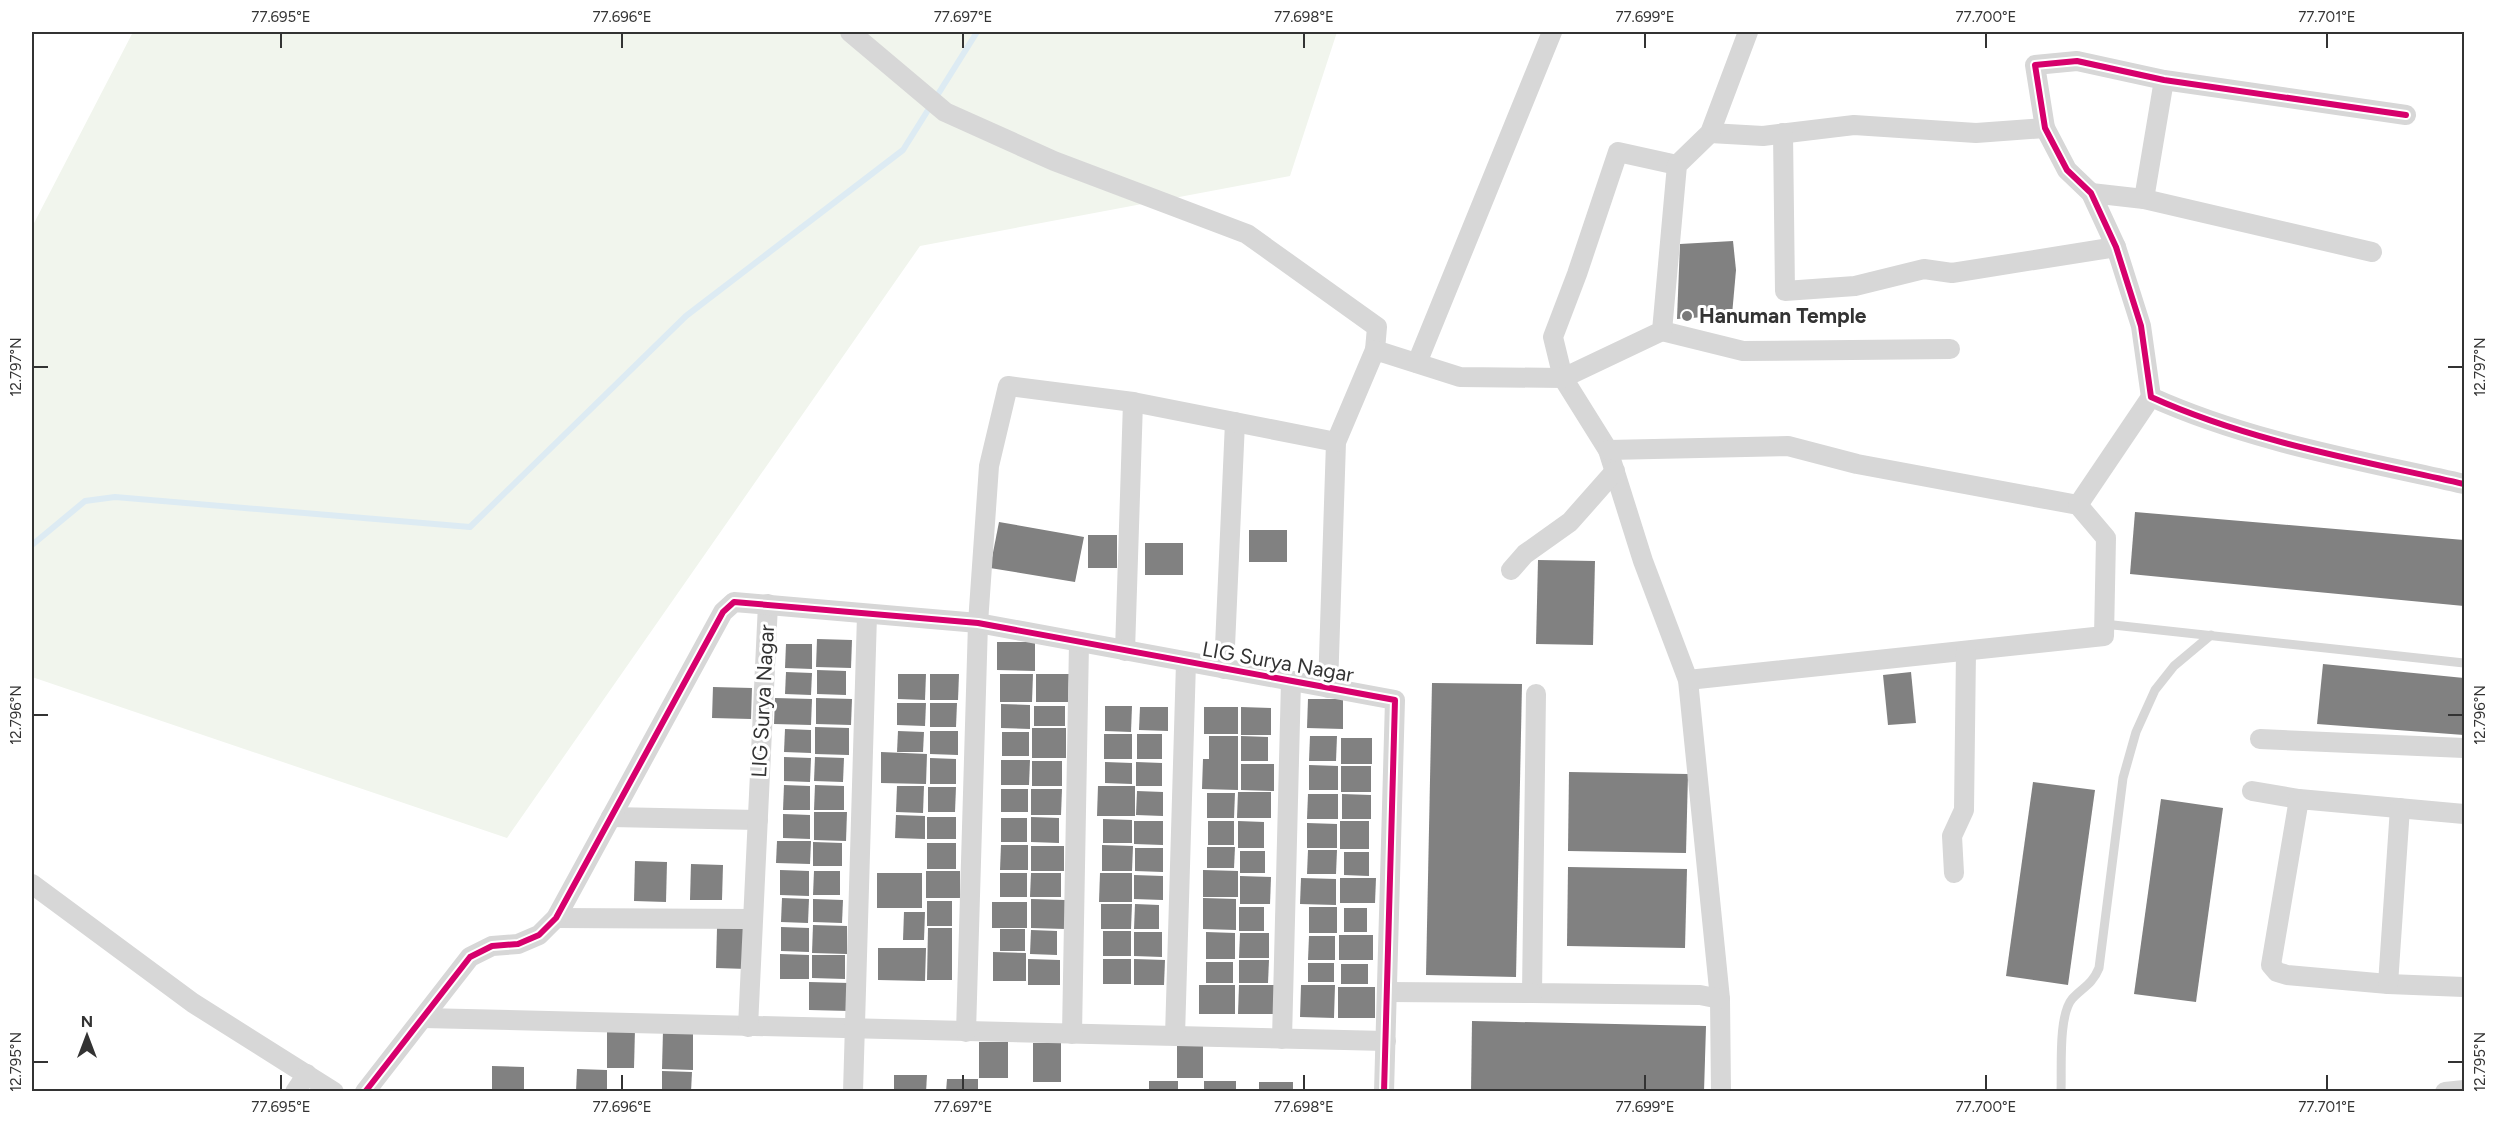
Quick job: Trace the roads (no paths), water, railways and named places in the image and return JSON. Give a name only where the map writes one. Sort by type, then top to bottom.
[{"type":"street","points":[[850,32],[945,112],[1053,161],[1247,234],[1377,327],[1375,350],[1336,442],[1328,688]]},
{"type":"street","points":[[1417,363],[1552,32]]},
{"type":"street","points":[[1662,330],[1677,165],[1710,133],[1748,32]]},
{"type":"street","points":[[2078,505],[2151,397],[2140,326],[2116,247],[2091,193],[2067,170],[2045,128],[2036,65],[2077,61],[2164,80],[2406,115]]},
{"type":"street","points":[[2144,199],[2164,80]]},
{"type":"street","points":[[1710,133],[1763,136],[1854,125],[1976,133],[2045,128]]},
{"type":"street","points":[[1783,134],[1785,291],[1855,286],[1924,269],[1952,273],[2116,247]]},
{"type":"street","points":[[1677,165],[1618,152],[1577,274],[1552,338],[1563,378],[1608,450],[1642,561],[1688,681],[1720,999],[1721,1092]]},
{"type":"street","points":[[2091,193],[2144,199],[2372,252]]},
{"type":"street","points":[[1375,350],[1460,377],[1563,378],[1662,330],[1743,351],[1950,349]]},
{"type":"street","points":[[966,1032],[978,623],[989,466],[1008,386],[1133,402],[1336,442]]},
{"type":"street","points":[[2151,397],[2192,415],[2289,444],[2464,484]]},
{"type":"street","points":[[1125,651],[1133,402]]},
{"type":"street","points":[[1224,669],[1235,422]]},
{"type":"street","points":[[1608,450],[1788,446],[1857,464],[2078,505],[2106,538],[2104,636],[1688,681]]},
{"type":"street","points":[[1510,570],[1525,554],[1570,522],[1615,471]]},
{"type":"street","points":[[365,1092],[470,957],[492,946],[518,944],[539,935],[555,918],[723,612],[734,602],[768,604]]},
{"type":"street","name":"LIG Surya Nagar","points":[[748,1027],[768,604],[867,615],[978,623],[1395,700],[1384,1092]]},
{"type":"street","points":[[853,1092],[867,615]]},
{"type":"street","points":[[1072,1034],[1079,643]]},
{"type":"street","points":[[1954,873],[1952,836],[1964,810],[1966,651]]},
{"type":"street","points":[[1175,1036],[1186,662]]},
{"type":"street","points":[[1282,1039],[1291,681]]},
{"type":"street","points":[[1532,993],[1536,694]]},
{"type":"street","points":[[2260,739],[2464,748]]},
{"type":"street","points":[[2252,791],[2299,799],[2464,814]]},
{"type":"street","points":[[2299,799],[2271,966],[2277,972],[2287,975],[2388,984],[2464,987]]},
{"type":"street","points":[[2388,984],[2400,808]]},
{"type":"street","points":[[611,817],[758,819]]},
{"type":"street","points":[[32,884],[193,1003],[334,1092]]},
{"type":"street","points":[[555,918],[753,919]]},
{"type":"street","points":[[1387,992],[1700,995],[1720,999]]},
{"type":"street","points":[[423,1018],[1386,1041]]},
{"type":"street","points":[[295,1092],[307,1074]]},
{"type":"street","points":[[2445,1092],[2464,1090]]},
{"type":"lane","points":[[2104,624],[2464,663]]},
{"type":"lane","points":[[2061,1092],[2064,1016],[2072,1000],[2094,980],[2099,968],[2123,778],[2136,732],[2155,690],[2174,666],[2211,635]]},
{"type":"waterway","points":[[32,545],[85,501],[115,497],[470,527],[686,316],[903,150],[977,32]]},
{"type":"place","name":"Hanuman Temple","points":[[1687,316]]}]
